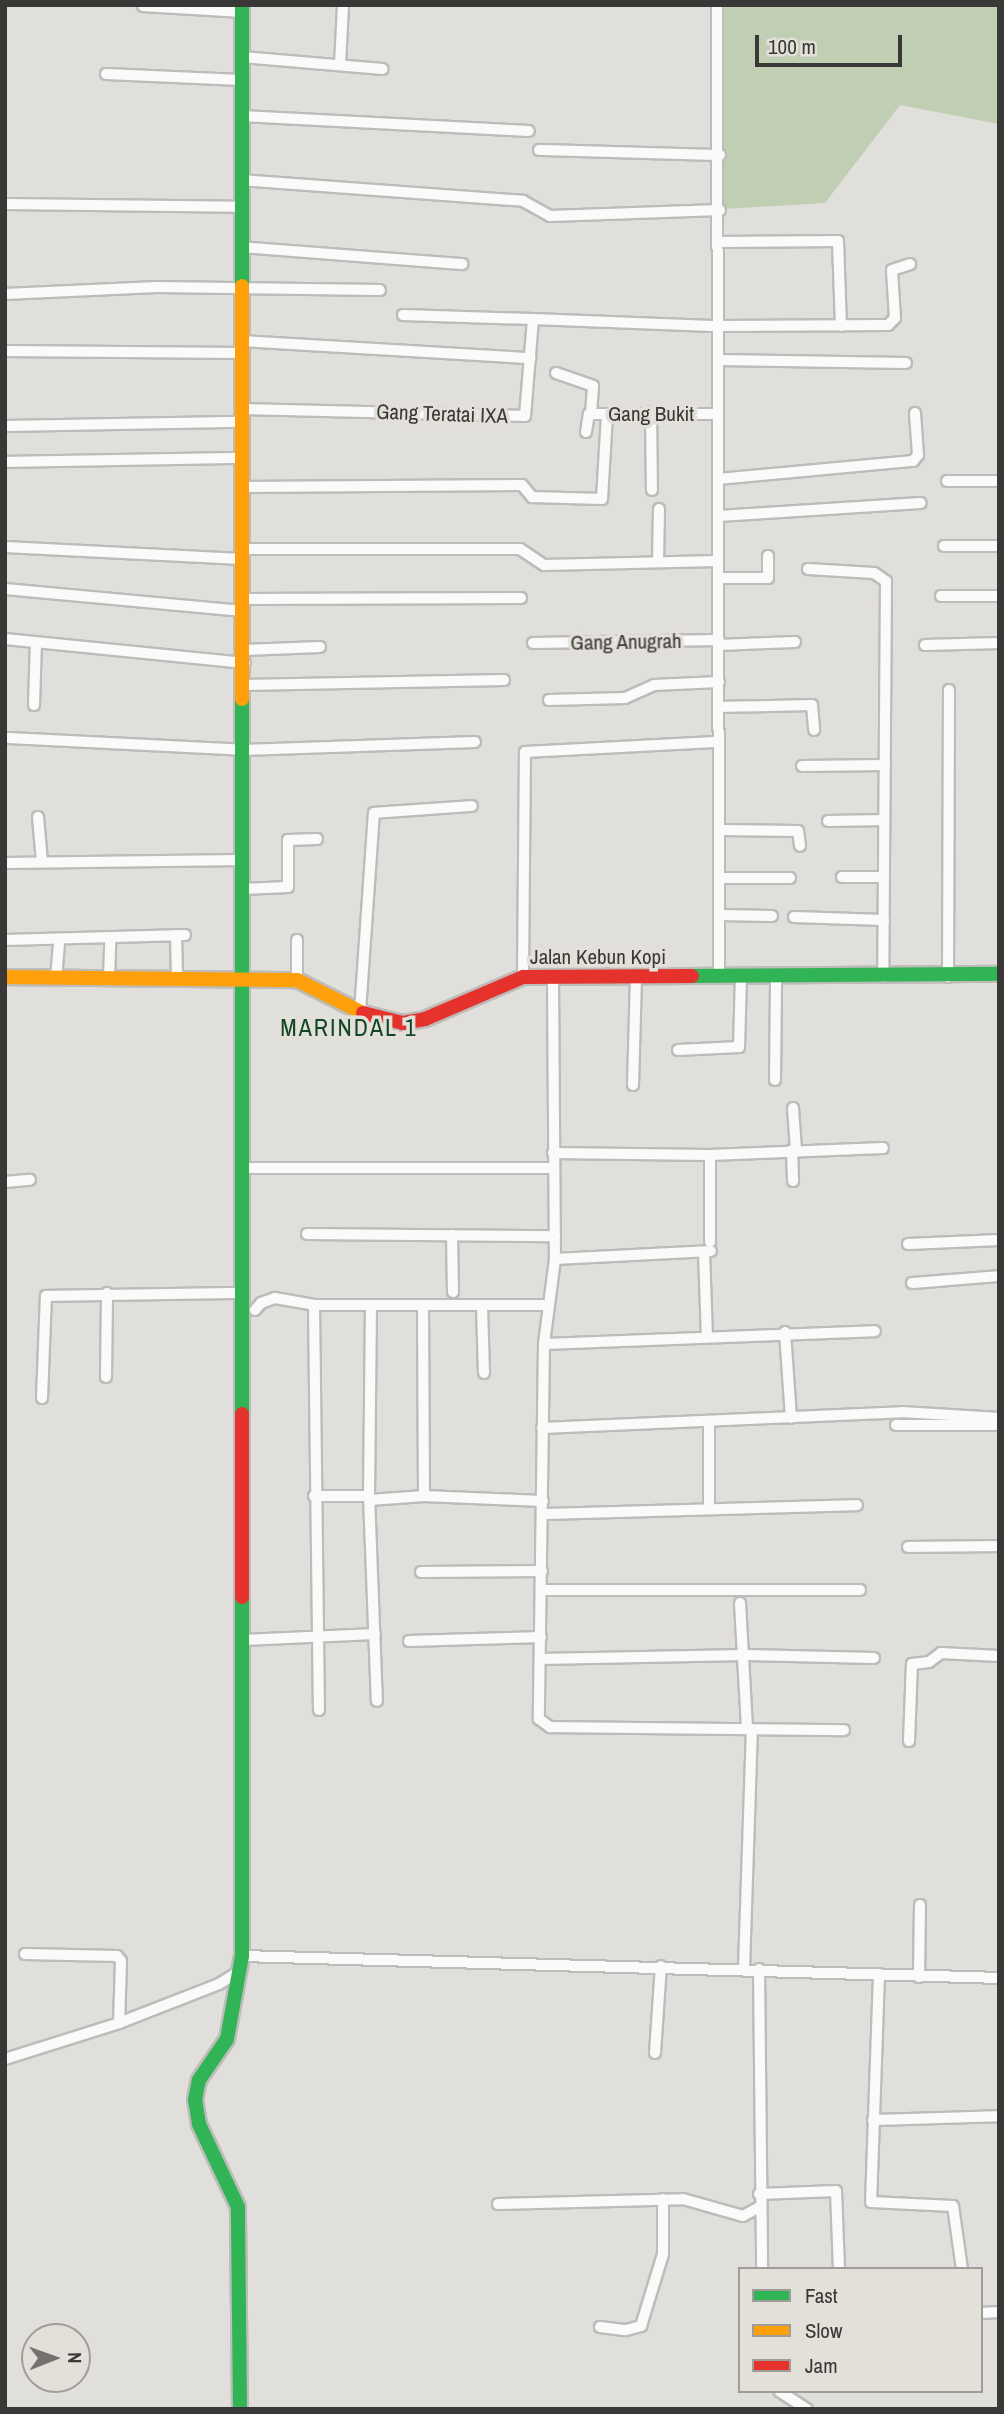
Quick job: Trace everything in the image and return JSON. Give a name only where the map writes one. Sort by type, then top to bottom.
[{"type":"street","points":[[340,65],[343,5]]},
{"type":"street","points":[[717,5],[720,155],[717,561],[719,977]]},
{"type":"street","points":[[143,6],[242,8],[239,207],[244,656],[242,1963],[227,2039],[199,2080],[195,2100],[199,2124],[238,2207],[240,2409]]},
{"type":"street","points":[[242,57],[383,69]]},
{"type":"street","points":[[106,75],[242,80]]},
{"type":"street","points":[[242,116],[529,131]]},
{"type":"street","points":[[539,150],[720,155]]},
{"type":"street","points":[[240,180],[523,201],[550,216],[720,210]]},
{"type":"street","points":[[5,204],[239,207]]},
{"type":"street","points":[[719,242],[838,241],[841,326]]},
{"type":"street","points":[[240,247],[462,264]]},
{"type":"street","points":[[403,315],[719,326],[841,326],[893,323],[892,270],[910,264]]},
{"type":"street","points":[[5,294],[157,287],[380,290]]},
{"type":"street","name":"Gang Teratai IXA","points":[[242,416],[525,416],[533,318]]},
{"type":"street","points":[[5,351],[242,347],[531,358]]},
{"type":"street","points":[[719,360],[906,363]]},
{"type":"street","points":[[556,373],[593,386],[586,432]]},
{"type":"street","points":[[651,412],[652,490]]},
{"type":"street","name":"Gang Bukit","points":[[589,415],[651,412],[718,414]]},
{"type":"street","points":[[718,479],[913,461],[918,455],[915,413]]},
{"type":"street","points":[[243,487],[522,485],[532,497],[602,499],[607,414]]},
{"type":"street","points":[[5,426],[242,416]]},
{"type":"street","points":[[5,462],[243,458]]},
{"type":"street","points":[[947,481],[999,481]]},
{"type":"street","points":[[719,516],[920,503]]},
{"type":"street","points":[[658,561],[659,509]]},
{"type":"street","points":[[944,546],[999,546]]},
{"type":"street","points":[[5,547],[242,554],[520,549],[539,565],[717,561]]},
{"type":"street","points":[[718,578],[768,578],[768,556]]},
{"type":"street","points":[[808,569],[874,573],[886,581],[883,977]]},
{"type":"street","points":[[5,590],[243,605],[521,598]]},
{"type":"street","points":[[942,596],[999,596]]},
{"type":"street","points":[[5,639],[244,656],[320,647]]},
{"type":"street","name":"Gang Anugrah","points":[[533,643],[795,642]]},
{"type":"street","points":[[34,705],[36,643]]},
{"type":"street","points":[[925,645],[999,643]]},
{"type":"street","points":[[244,685],[505,680]]},
{"type":"street","points":[[549,700],[625,698],[654,685],[719,682]]},
{"type":"street","points":[[948,976],[949,690]]},
{"type":"street","points":[[719,707],[812,705],[814,730]]},
{"type":"street","points":[[9,738],[243,750],[475,742]]},
{"type":"street","points":[[523,977],[525,752],[719,742]]},
{"type":"street","points":[[802,766],[885,765]]},
{"type":"street","points":[[360,1012],[376,810],[472,806]]},
{"type":"street","points":[[38,817],[41,862]]},
{"type":"street","points":[[828,821],[884,820]]},
{"type":"street","points":[[720,830],[798,831],[800,846]]},
{"type":"street","points":[[242,889],[288,887],[288,840],[317,839]]},
{"type":"street","points":[[5,863],[242,860]]},
{"type":"street","points":[[842,877],[884,877]]},
{"type":"street","points":[[720,878],[790,878]]},
{"type":"street","points":[[719,915],[772,916]]},
{"type":"street","points":[[794,917],[884,920]]},
{"type":"street","points":[[5,947],[6,940],[110,940],[180,935],[177,977]]},
{"type":"street","points":[[109,978],[110,940]]},
{"type":"street","points":[[297,940],[297,980]]},
{"type":"street","points":[[56,978],[59,941]]},
{"type":"street","name":"Jalan Kebun Kopi","points":[[5,977],[243,976],[297,980],[360,1012],[403,1023],[425,1019],[523,977],[883,977],[999,974]]},
{"type":"street","points":[[678,1049],[739,1047],[741,977]]},
{"type":"street","points":[[775,1080],[776,977]]},
{"type":"street","points":[[553,978],[555,1259],[544,1344],[539,1719],[550,1727],[844,1730]]},
{"type":"street","points":[[633,1085],[636,978]]},
{"type":"street","points":[[793,1108],[793,1181]]},
{"type":"street","points":[[553,1153],[710,1155],[883,1148]]},
{"type":"street","points":[[707,1337],[710,1155]]},
{"type":"street","points":[[243,1168],[554,1168]]},
{"type":"street","points":[[5,1182],[30,1180]]},
{"type":"street","points":[[307,1234],[555,1236]]},
{"type":"street","points":[[452,1235],[453,1292]]},
{"type":"street","points":[[908,1244],[999,1240]]},
{"type":"street","points":[[555,1259],[708,1248]]},
{"type":"street","points":[[912,1283],[999,1276]]},
{"type":"street","points":[[42,1398],[44,1297],[107,1293],[243,1293]]},
{"type":"street","points":[[106,1377],[107,1293]]},
{"type":"street","points":[[255,1310],[275,1298],[314,1305],[547,1305]]},
{"type":"street","points":[[314,1305],[318,1710]]},
{"type":"street","points":[[423,1305],[424,1496]]},
{"type":"street","points":[[371,1306],[369,1498],[377,1701]]},
{"type":"street","points":[[482,1306],[484,1373]]},
{"type":"street","points":[[544,1344],[785,1332],[875,1331]]},
{"type":"street","points":[[785,1332],[791,1418]]},
{"type":"street","points":[[542,1428],[709,1423],[902,1412],[999,1418]]},
{"type":"street","points":[[709,1423],[709,1508]]},
{"type":"street","points":[[896,1425],[999,1425]]},
{"type":"street","points":[[314,1496],[424,1496],[543,1501]]},
{"type":"street","points":[[543,1514],[857,1505]]},
{"type":"street","points":[[908,1547],[999,1546]]},
{"type":"street","points":[[421,1572],[542,1571]]},
{"type":"street","points":[[542,1590],[860,1590]]},
{"type":"street","points":[[740,1604],[749,1729],[744,1968]]},
{"type":"street","points":[[243,1640],[375,1634]]},
{"type":"street","points":[[409,1641],[541,1637]]},
{"type":"street","points":[[909,1741],[912,1664],[929,1662],[942,1653],[999,1656]]},
{"type":"street","points":[[540,1659],[744,1654],[874,1658]]},
{"type":"street","points":[[919,1977],[920,1905]]},
{"type":"street","points":[[25,1954],[117,1956],[121,1961],[119,2023]]},
{"type":"street","points":[[5,2059],[119,2023],[219,1984],[242,1963],[661,1966],[999,1978]]},
{"type":"street","points":[[655,2053],[661,1966]]},
{"type":"street","points":[[759,1969],[759,2207],[762,2267]]},
{"type":"street","points":[[879,1975],[871,2202],[953,2206],[962,2267]]},
{"type":"street","points":[[873,2120],[999,2116]]},
{"type":"street","points":[[759,2194],[836,2191],[839,2267]]},
{"type":"street","points":[[600,2327],[625,2330],[641,2326],[663,2254],[663,2199]]},
{"type":"street","points":[[498,2204],[683,2199],[743,2216],[759,2207]]},
{"type":"street","points":[[782,2393],[807,2409]]},
{"type":"green space","points":[[721,5],[999,5],[999,124],[900,105],[825,203],[724,209]]},
{"type":"traffic: fast","points":[[242,5],[242,286]]},
{"type":"traffic: fast","points":[[242,699],[242,1414]]},
{"type":"traffic: fast","points":[[692,976],[999,974]]},
{"type":"traffic: fast","points":[[240,2409],[238,2207],[199,2124],[195,2100],[199,2080],[227,2039],[242,1956],[242,1597]]},
{"type":"traffic: slow","points":[[242,286],[242,699]]},
{"type":"traffic: slow","points":[[5,977],[297,980],[363,1013]]},
{"type":"traffic: jam","points":[[363,1013],[403,1023],[425,1019],[523,977],[692,976]]},
{"type":"traffic: jam","points":[[242,1414],[242,1597]]},
{"type":"district","name":"MARINDAL 1","points":[[349,1028]]}]
